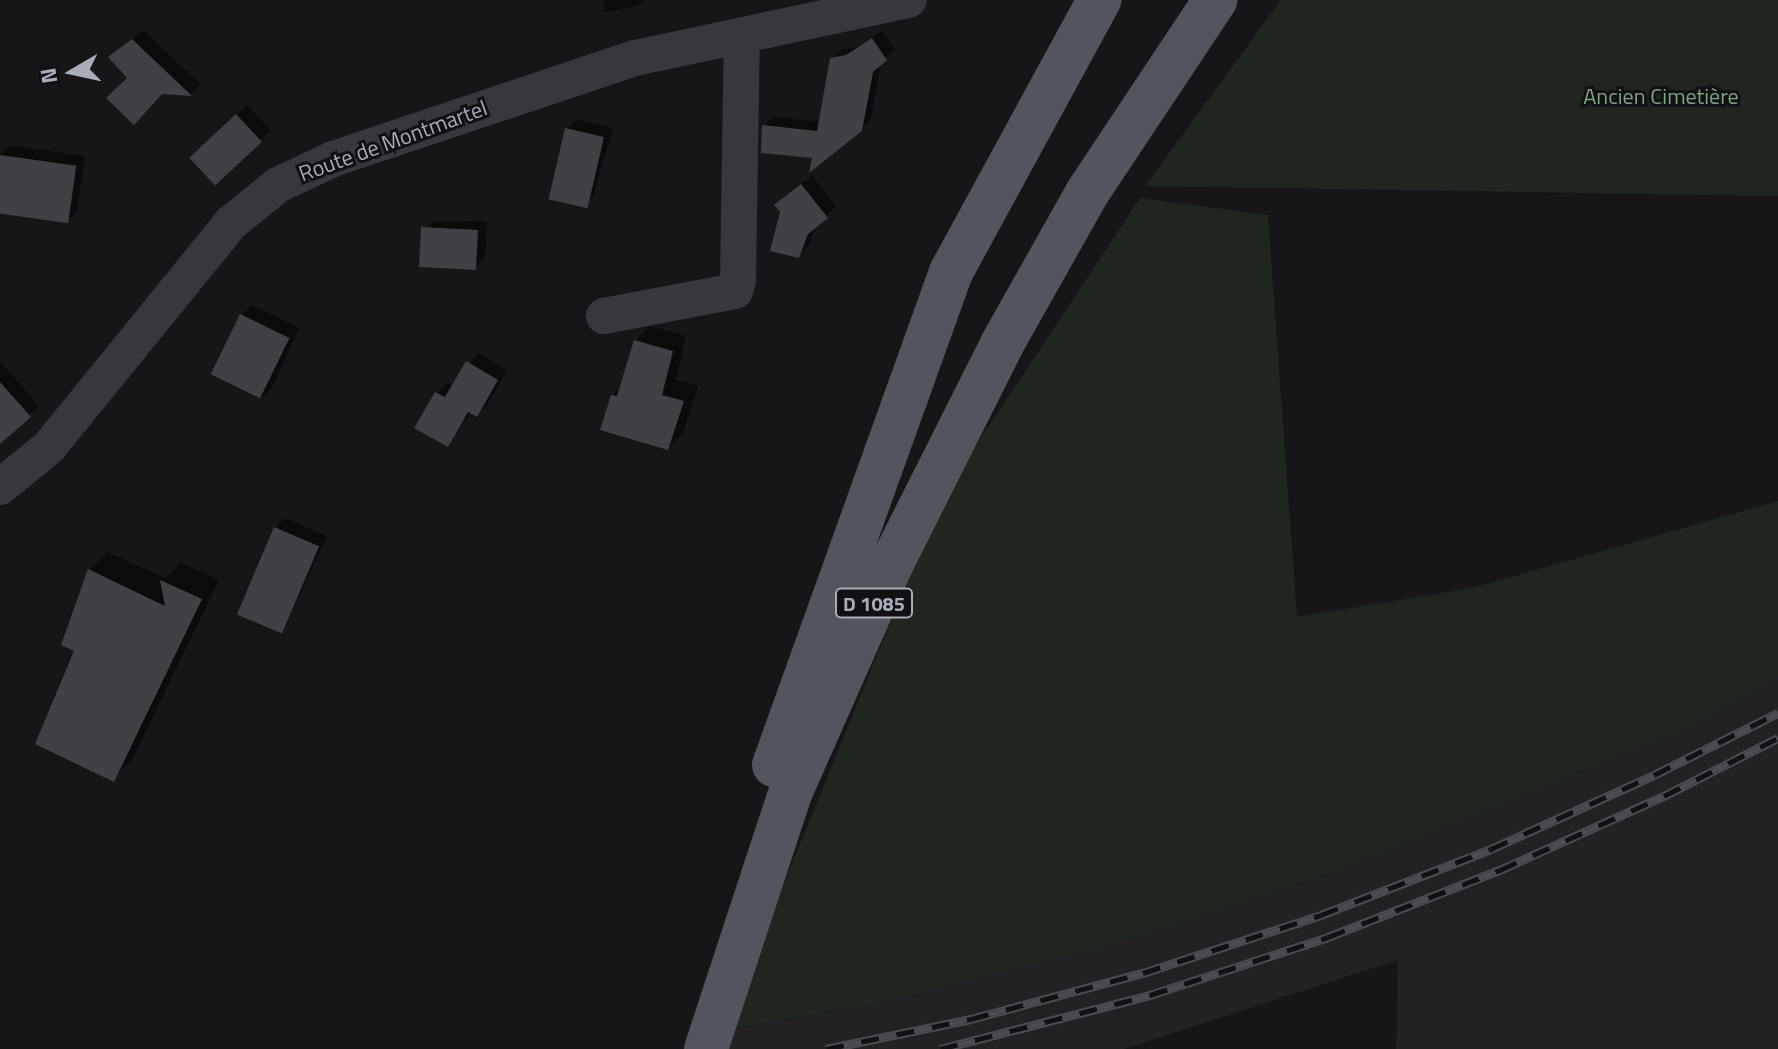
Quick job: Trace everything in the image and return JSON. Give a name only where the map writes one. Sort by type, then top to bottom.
[{"type":"main road","points":[[767,782],[951,272],[1099,0]]},
{"type":"main road","name":"D 1085","points":[[695,1043],[767,782],[868,554],[980,332],[1065,180],[1184,0]]},
{"type":"main road","name":"D 1085","points":[[695,1043],[791,791],[884,579],[1002,344],[1087,193],[1215,0]]},
{"type":"main road","points":[[1087,193],[1233,0]]},
{"type":"street","name":"Route de Montmartel","points":[[0,487],[49,447],[231,223],[278,185],[333,159],[635,58],[909,0]]},
{"type":"street","points":[[604,316],[735,291],[738,280],[742,36]]},
{"type":"shaded area","points":[[1778,678],[1778,1049],[1396,1049],[1398,960],[1124,1049],[727,1049],[732,1029],[895,1000],[1093,950],[1323,876],[1684,729]]},
{"type":"green space","name":"Ancien Cimetière","points":[[1281,0],[1778,0],[1778,196],[1145,186]]},
{"type":"green space","points":[[1140,198],[1268,215],[1297,617],[1472,588],[1778,501],[1778,678],[1684,729],[1323,876],[1093,950],[895,1000],[732,1029],[785,881],[941,498]]},
{"type":"building","points":[[872,38],[887,60],[873,72],[862,131],[809,173],[812,158],[761,153],[762,125],[817,131],[830,58],[846,55]]},
{"type":"building","points":[[132,39],[192,96],[162,94],[134,125],[106,98],[127,78],[108,57]]},
{"type":"building","points":[[236,114],[262,142],[215,185],[189,158]]},
{"type":"building","points":[[565,128],[604,137],[588,208],[549,199]]},
{"type":"building","points":[[0,155],[76,166],[68,223],[0,214]]},
{"type":"building","points":[[801,184],[828,218],[808,234],[799,258],[770,251],[780,212],[774,205]]},
{"type":"building","points":[[421,227],[478,230],[476,270],[419,267]]},
{"type":"building","points":[[240,314],[289,338],[260,398],[211,374]]},
{"type":"building","points":[[634,340],[673,351],[662,395],[684,401],[668,450],[600,430],[611,395],[617,396]]},
{"type":"building","points":[[466,361],[498,380],[477,417],[468,412],[448,447],[414,428],[435,392],[445,397]]},
{"type":"building","points":[[0,382],[31,417],[0,444]]},
{"type":"building","points":[[274,527],[319,546],[282,634],[237,614]]},
{"type":"building","points":[[88,569],[165,606],[160,580],[202,599],[114,782],[35,744],[74,651],[61,645]]},
{"type":"railway","points":[[826,1049],[971,1019],[1143,973],[1321,915],[1491,849],[1654,775],[1778,713]]},
{"type":"railway","points":[[940,1049],[1150,995],[1328,937],[1500,870],[1664,796],[1778,738]]}]
